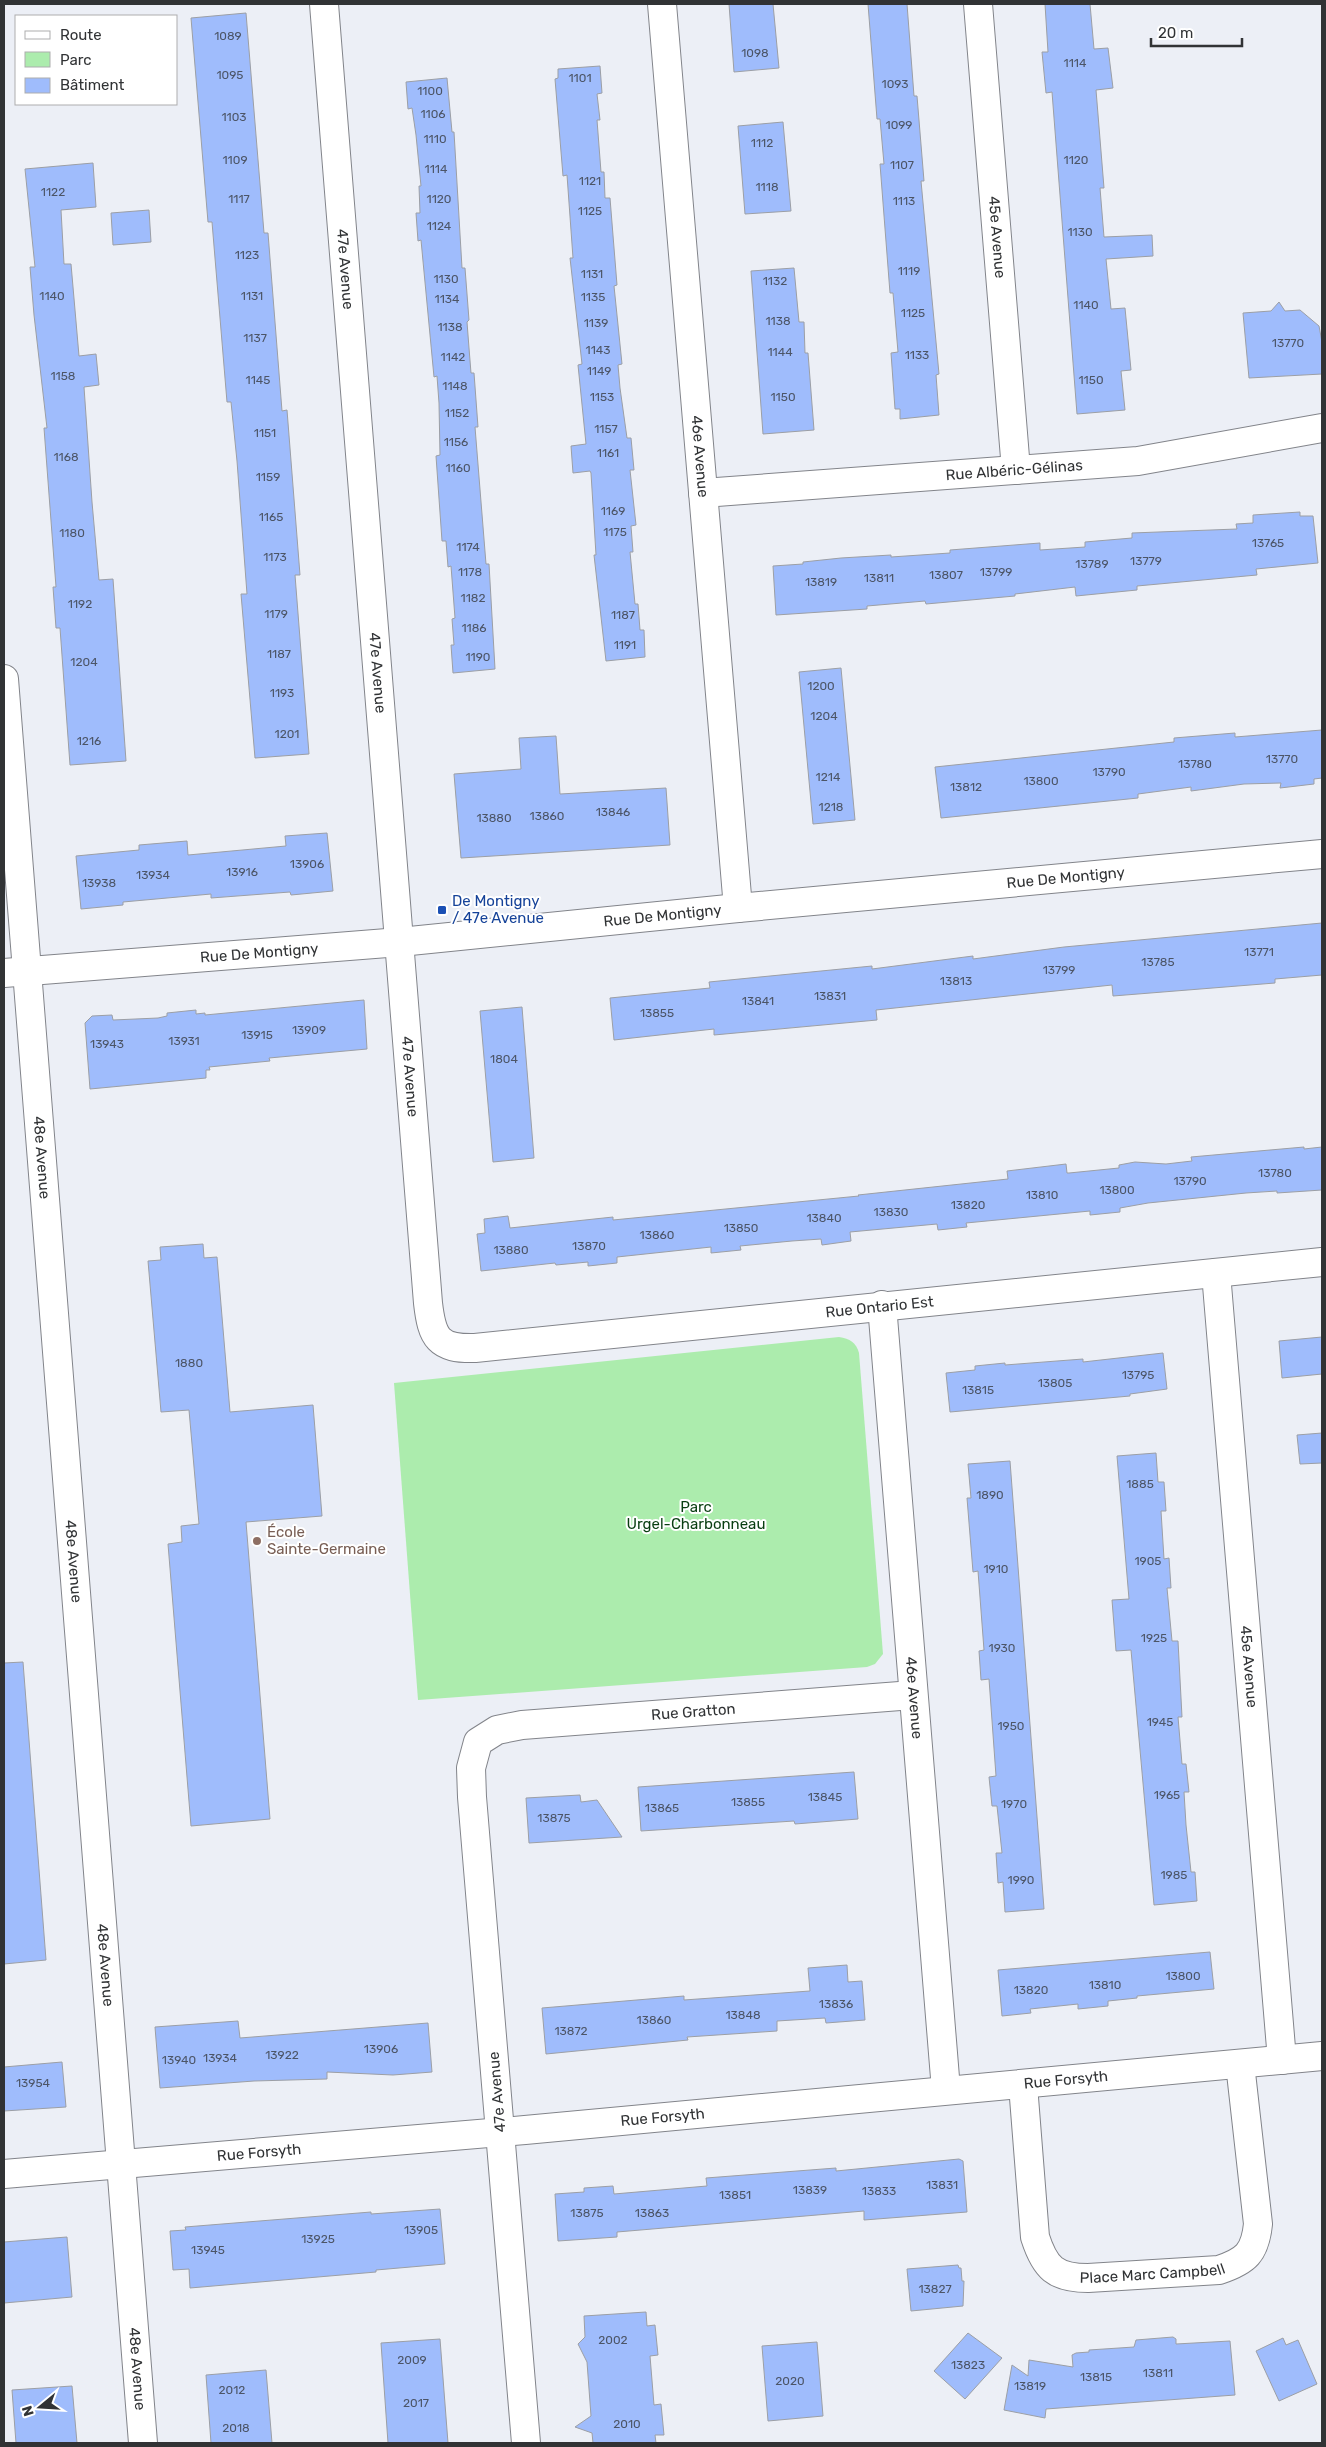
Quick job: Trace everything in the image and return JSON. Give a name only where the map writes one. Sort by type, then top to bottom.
[{"type":"street","name":"47e Avenue","points":[[324,4],[428,1303],[430,1324],[439,1340]]},
{"type":"street","name":"46e Avenue","points":[[662,4],[738,908]]},
{"type":"street","name":"45e Avenue","points":[[978,4],[1016,470]]},
{"type":"street","name":"Rue Albéric-Gélinas","points":[[703,493],[1138,461],[1322,428]]},
{"type":"street","name":"48e Avenue","points":[[4,680],[16,972],[121,2165],[143,2443]]},
{"type":"street","name":"Rue De Montigny","points":[[16,972],[400,942],[738,908],[1322,854]]},
{"type":"street","name":"Rue Ontario Est","points":[[439,1340],[454,1348],[475,1348],[882,1305],[1322,1262]]},
{"type":"street","name":"45e Avenue","points":[[1216,1273],[1282,2060]]},
{"type":"street","name":"46e Avenue","points":[[882,1305],[946,2090]]},
{"type":"street","name":"Rue Gratton","points":[[478,1742],[497,1730],[522,1725],[913,1695]]},
{"type":"street","name":"47e Avenue","points":[[478,1742],[471,1768],[472,1797],[526,2443]]},
{"type":"street","name":"Rue Forsyth","points":[[4,2174],[501,2132],[1322,2056]]},
{"type":"street","name":"Place Marc Campbell","points":[[1023,2084],[1035,2237],[1041,2256],[1053,2271],[1069,2278],[1088,2278],[1219,2270],[1237,2264],[1250,2253],[1256,2241],[1258,2224],[1240,2064]]},
{"type":"green space","name":"Parc Urgel-Charbonneau","points":[[839,1337],[852,1342],[859,1353],[883,1654],[875,1664],[867,1667],[418,1700],[394,1383]]},
{"type":"building","points":[[729,4],[773,4],[779,68],[734,72]]},
{"type":"building","points":[[868,4],[907,4],[914,96],[917,96],[924,181],[921,181],[939,374],[936,375],[939,415],[900,419],[900,409],[895,409],[891,353],[898,352],[893,293],[890,293],[880,164],[884,164],[880,119],[877,119]]},
{"type":"building","points":[[1045,4],[1090,4],[1094,49],[1108,48],[1113,88],[1096,90],[1104,188],[1100,188],[1104,237],[1152,235],[1153,256],[1106,259],[1111,309],[1125,308],[1131,370],[1121,371],[1125,410],[1077,414],[1052,92],[1046,93],[1042,52],[1048,52]]},
{"type":"building","points":[[246,13],[264,233],[268,233],[282,411],[287,410],[300,575],[295,575],[309,754],[255,758],[241,594],[247,594],[237,461],[231,402],[227,402],[212,222],[208,222],[191,18]]},
{"type":"building","points":[[600,66],[602,93],[597,94],[600,120],[597,120],[601,172],[604,172],[605,198],[610,198],[617,285],[614,286],[622,364],[618,365],[620,388],[627,438],[631,438],[634,470],[630,470],[636,525],[631,526],[633,552],[630,552],[635,604],[638,604],[640,630],[644,630],[645,657],[606,661],[594,555],[596,555],[591,473],[590,471],[573,473],[571,446],[586,444],[578,365],[582,364],[570,258],[573,258],[567,175],[563,176],[555,79],[558,78],[558,69]]},
{"type":"building","points":[[447,78],[452,132],[454,132],[462,268],[465,268],[469,320],[467,322],[471,373],[474,373],[478,427],[475,427],[486,564],[489,564],[495,669],[453,673],[451,645],[454,645],[452,619],[455,618],[451,566],[448,567],[446,541],[442,541],[436,456],[440,455],[437,376],[434,377],[421,240],[418,241],[416,213],[420,213],[419,186],[421,186],[416,135],[412,108],[408,109],[406,82]]},
{"type":"building","points":[[783,122],[791,211],[745,214],[738,126]]},
{"type":"building","points":[[93,163],[96,207],[61,210],[64,264],[71,264],[79,356],[96,354],[99,385],[84,387],[92,502],[99,580],[113,579],[126,761],[70,765],[60,628],[56,628],[53,587],[56,587],[44,428],[47,428],[34,315],[30,267],[35,267],[25,169]]},
{"type":"building","points":[[149,210],[151,242],[113,245],[111,213]]},
{"type":"building","points":[[794,268],[799,322],[804,322],[805,353],[808,353],[814,430],[763,434],[751,271]]},
{"type":"building","points":[[1279,302],[1285,311],[1300,310],[1319,326],[1322,342],[1322,374],[1249,378],[1243,313],[1271,311]]},
{"type":"building","points":[[1300,512],[1300,516],[1313,516],[1318,563],[1256,569],[1257,575],[1137,586],[1137,590],[1076,596],[1075,587],[1015,594],[1015,596],[926,604],[925,601],[867,606],[867,609],[776,615],[773,566],[803,564],[803,562],[841,558],[950,553],[950,550],[1040,543],[1040,550],[1085,547],[1085,542],[1132,538],[1132,533],[1237,529],[1236,524],[1253,523],[1253,515]]},
{"type":"building","points":[[841,668],[855,820],[813,824],[799,672]]},
{"type":"building","points":[[1322,730],[1322,778],[1314,779],[1314,784],[1280,788],[1281,783],[1244,784],[1191,791],[1191,787],[1138,794],[1138,798],[941,818],[935,767],[1174,742],[1174,738],[1235,733],[1235,737]]},
{"type":"building","points":[[556,736],[560,794],[666,788],[670,845],[461,858],[454,774],[521,769],[519,738]]},
{"type":"building","points":[[327,833],[333,891],[291,895],[290,892],[211,898],[211,894],[123,902],[123,905],[81,909],[76,856],[139,850],[139,845],[187,841],[188,855],[286,846],[285,836]]},
{"type":"building","points":[[1322,923],[1322,975],[1275,979],[1275,983],[1113,996],[1112,985],[876,1010],[877,1020],[714,1035],[714,1029],[614,1040],[610,998],[710,988],[709,982],[872,966],[872,969],[973,956],[973,959],[1064,947]]},
{"type":"building","points":[[364,1000],[367,1049],[269,1058],[270,1061],[209,1067],[210,1070],[206,1070],[206,1078],[90,1089],[85,1023],[92,1016],[112,1015],[113,1020],[158,1018],[167,1016],[167,1013],[196,1010],[196,1014],[205,1013],[205,1015]]},
{"type":"building","points":[[522,1007],[534,1158],[493,1162],[480,1011]]},
{"type":"building","points":[[1304,1147],[1304,1149],[1322,1147],[1322,1190],[1246,1193],[1148,1203],[1120,1208],[1120,1212],[1090,1215],[1090,1211],[966,1223],[967,1227],[938,1230],[937,1224],[850,1232],[851,1241],[822,1245],[821,1239],[740,1246],[741,1250],[711,1253],[711,1247],[617,1257],[617,1263],[588,1266],[588,1262],[556,1265],[555,1263],[481,1271],[477,1234],[485,1233],[484,1219],[508,1216],[510,1228],[613,1217],[613,1220],[859,1196],[1008,1179],[1007,1171],[1066,1164],[1067,1173],[1069,1173],[1119,1168],[1119,1165],[1135,1162],[1166,1164],[1192,1161],[1191,1157]]},
{"type":"building","points":[[203,1244],[204,1258],[217,1257],[230,1412],[313,1405],[322,1516],[246,1522],[270,1819],[191,1826],[168,1544],[182,1542],[181,1526],[199,1524],[189,1410],[161,1412],[148,1261],[161,1260],[160,1247]]},
{"type":"building","points":[[1322,1337],[1322,1374],[1282,1378],[1279,1341]]},
{"type":"building","points":[[1163,1353],[1167,1389],[1130,1394],[1130,1396],[950,1412],[946,1373],[975,1370],[975,1366],[1005,1363],[1005,1365],[1083,1359],[1083,1362]]},
{"type":"building","points":[[1322,1433],[1322,1463],[1300,1464],[1297,1435]]},
{"type":"building","points":[[1156,1453],[1158,1482],[1164,1482],[1166,1511],[1161,1511],[1164,1559],[1169,1558],[1171,1588],[1167,1588],[1172,1641],[1178,1641],[1182,1717],[1178,1717],[1182,1764],[1186,1764],[1189,1792],[1184,1792],[1186,1825],[1191,1872],[1195,1872],[1197,1901],[1154,1905],[1131,1650],[1116,1651],[1112,1600],[1129,1599],[1117,1456]]},
{"type":"building","points":[[1010,1461],[1044,1909],[1005,1912],[1003,1882],[998,1883],[996,1853],[1002,1853],[997,1806],[992,1806],[989,1777],[996,1776],[989,1679],[981,1680],[979,1651],[984,1650],[978,1571],[973,1572],[967,1498],[971,1498],[968,1464]]},
{"type":"building","points":[[23,1662],[46,1960],[4,1964],[4,1663]]},
{"type":"building","points":[[854,1772],[858,1819],[795,1824],[794,1821],[641,1831],[638,1787]]},
{"type":"building","points":[[580,1795],[581,1802],[597,1800],[622,1837],[529,1843],[526,1798]]},
{"type":"building","points":[[1210,1952],[1214,1989],[1137,1996],[1137,1998],[1108,2001],[1108,2006],[1078,2009],[1078,2004],[1030,2009],[1031,2013],[1002,2016],[998,1970]]},
{"type":"building","points":[[847,1965],[848,1982],[862,1981],[865,2020],[826,2023],[825,2018],[777,2021],[777,2031],[687,2037],[688,2040],[546,2054],[542,2008],[684,1996],[684,2000],[810,1991],[808,1968]]},
{"type":"building","points":[[238,2021],[240,2038],[428,2023],[432,2072],[393,2075],[327,2072],[327,2079],[254,2081],[160,2088],[155,2027]]},
{"type":"building","points":[[62,2062],[66,2107],[4,2111],[4,2067]]},
{"type":"building","points":[[959,2159],[963,2161],[967,2212],[864,2220],[864,2211],[617,2232],[617,2237],[558,2241],[555,2194],[584,2192],[584,2188],[613,2186],[614,2194],[707,2186],[706,2178],[836,2168],[836,2171]]},
{"type":"building","points":[[440,2209],[445,2264],[190,2288],[189,2269],[173,2270],[170,2231],[186,2230],[185,2227],[371,2212],[371,2214]]},
{"type":"building","points":[[67,2237],[72,2297],[4,2303],[4,2242]]},
{"type":"building","points":[[958,2265],[961,2268],[962,2281],[964,2281],[963,2306],[911,2311],[907,2269]]},
{"type":"building","points":[[646,2312],[647,2326],[655,2325],[658,2355],[650,2356],[654,2405],[661,2404],[664,2435],[655,2435],[656,2443],[593,2443],[592,2433],[575,2427],[591,2416],[587,2362],[578,2344],[585,2337],[584,2316]]},
{"type":"building","points":[[968,2333],[1002,2358],[965,2399],[934,2371]]},
{"type":"building","points":[[1173,2337],[1176,2339],[1176,2344],[1230,2341],[1235,2395],[1046,2409],[1045,2418],[1004,2410],[1012,2365],[1028,2376],[1029,2360],[1073,2367],[1072,2355],[1076,2353],[1089,2352],[1089,2350],[1134,2347],[1136,2340]]},
{"type":"building","points":[[1283,2338],[1286,2345],[1298,2340],[1317,2384],[1279,2401],[1256,2351]]},
{"type":"building","points":[[440,2339],[448,2443],[388,2443],[381,2343]]},
{"type":"building","points":[[817,2342],[823,2416],[768,2421],[762,2346]]},
{"type":"building","points":[[266,2370],[272,2443],[211,2443],[206,2375]]},
{"type":"building","points":[[72,2386],[77,2443],[16,2443],[12,2390]]},
{"type":"place","name":"De Montigny / 47e Avenue","points":[[442,910]]},
{"type":"place","name":"École Sainte-Germaine","points":[[257,1541]]}]
